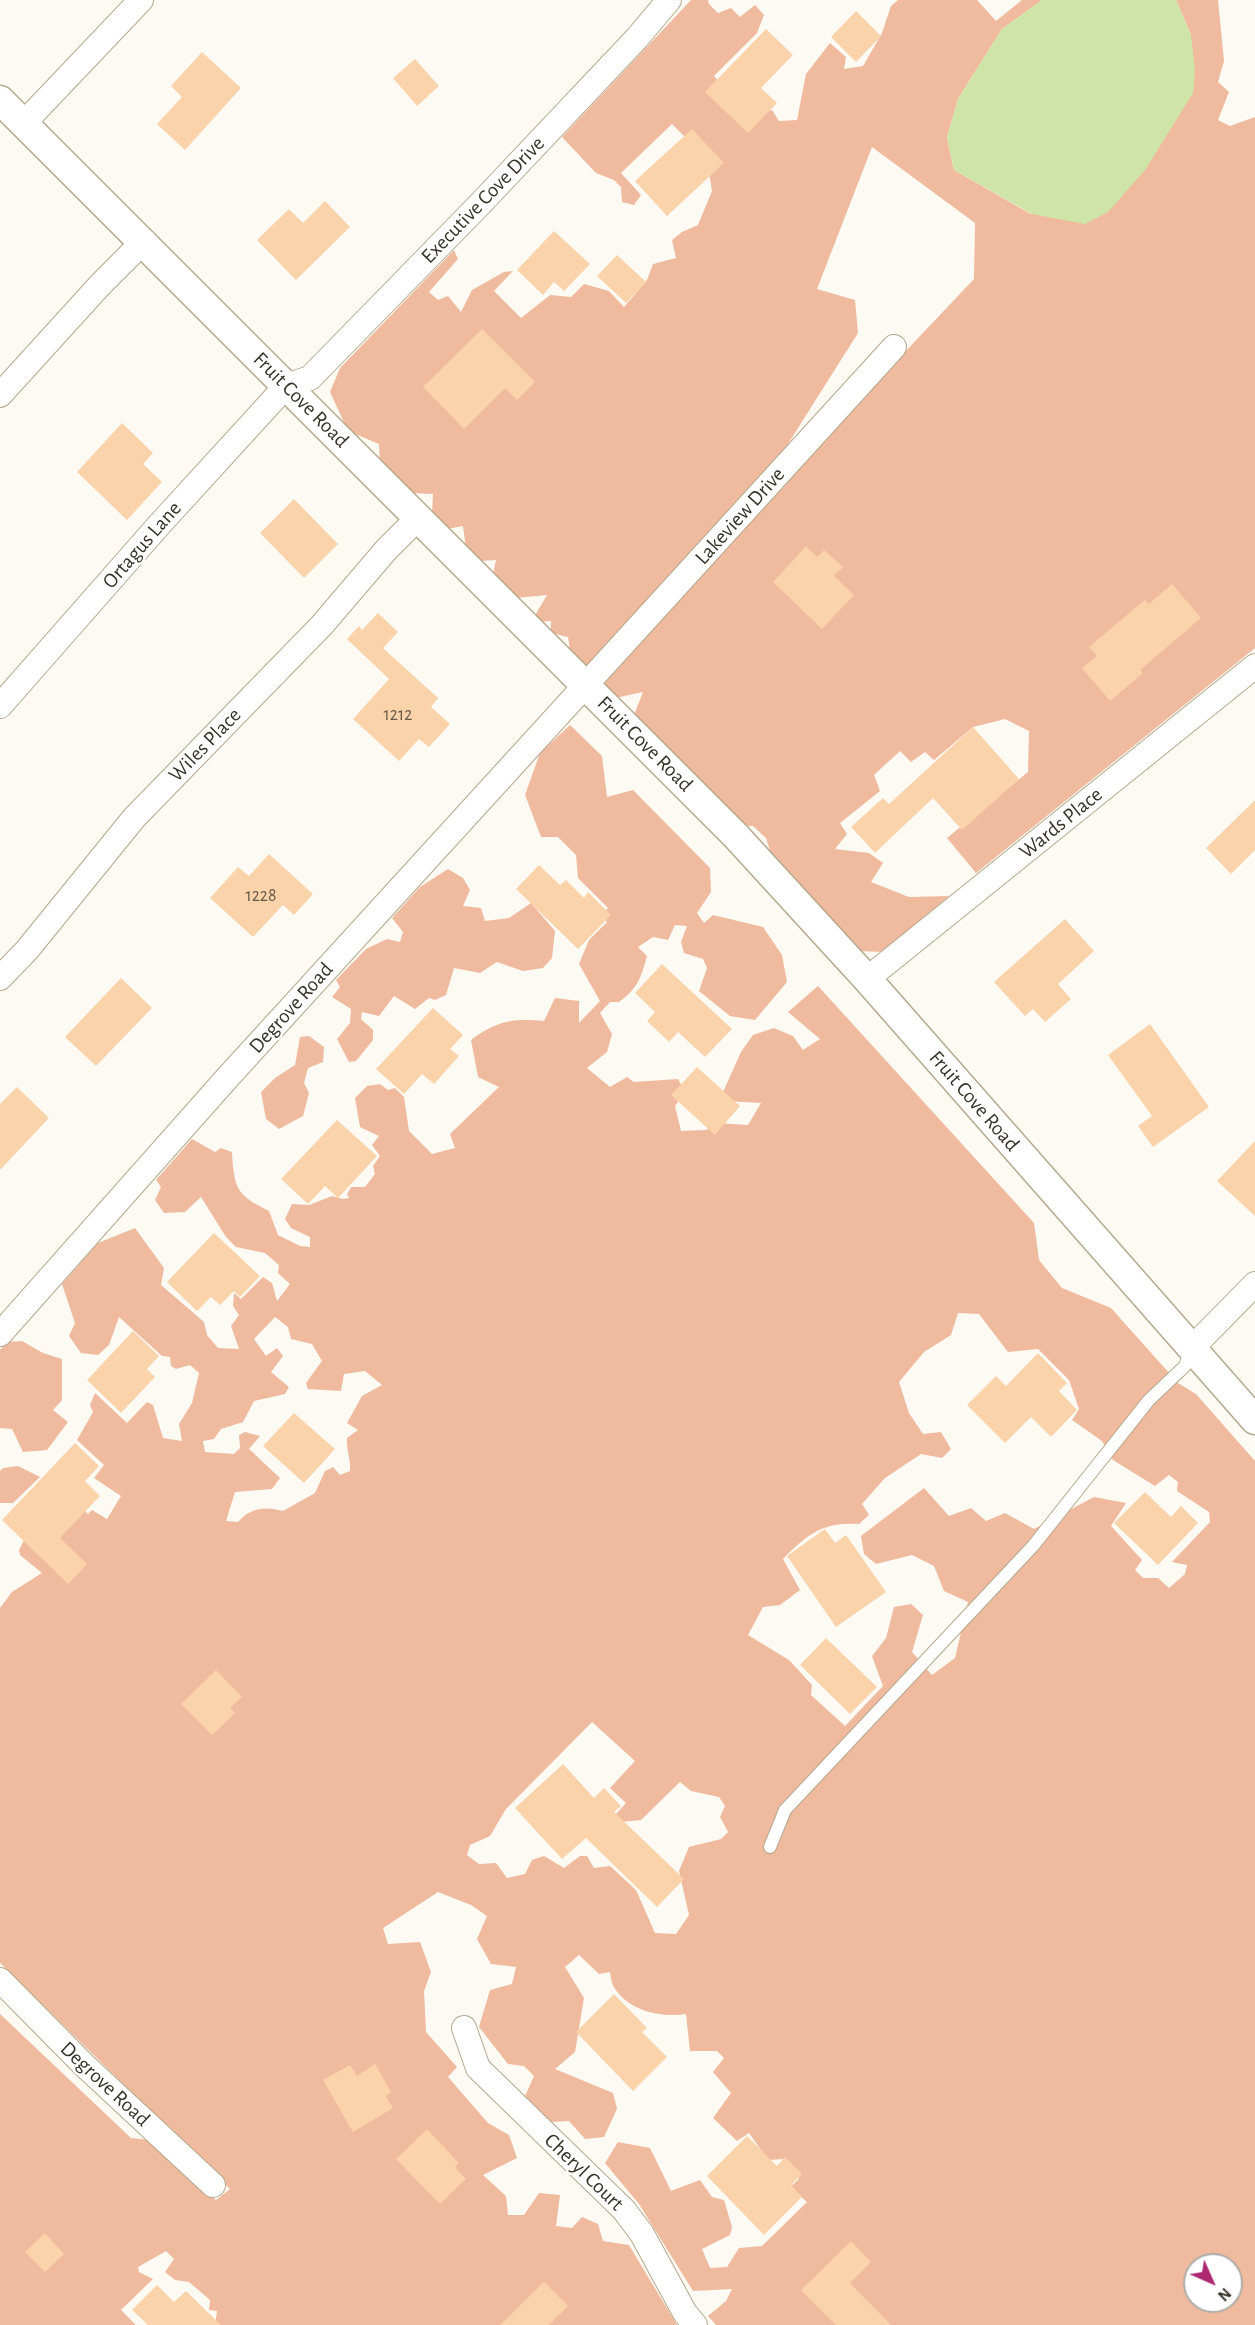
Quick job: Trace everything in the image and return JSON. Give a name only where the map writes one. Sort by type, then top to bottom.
[{"type":"street","points":[[24,123],[141,0]]},
{"type":"street","name":"Executive Cove Drive","points":[[286,386],[310,378],[481,203],[637,38],[669,0]]},
{"type":"street","name":"Fruit Cove Road","points":[[0,100],[144,241],[736,836],[867,980],[1255,1420]]},
{"type":"street","points":[[0,394],[144,241]]},
{"type":"street","name":"Lakeview Drive","points":[[586,684],[894,347]]},
{"type":"street","name":"Ortagus Lane","points":[[0,706],[159,525],[286,386]]},
{"type":"street","name":"Wiles Place","points":[[0,978],[27,950],[134,818],[322,625],[386,550],[418,518]]},
{"type":"street","name":"Wards Place","points":[[867,980],[1255,666]]},
{"type":"street","name":"Degrove Road","points":[[0,1334],[236,1068],[586,684]]},
{"type":"street","points":[[1192,1348],[1255,1284]]},
{"type":"street","name":"Degrove Road","points":[[0,1980],[84,2065],[213,2185]]},
{"type":"street","name":"Cheryl Court","points":[[464,2028],[478,2068],[624,2210],[642,2234],[685,2313],[695,2325]]},
{"type":"lane","points":[[770,1847],[785,1810],[1033,1546],[1149,1400],[1185,1366],[1192,1348]]},
{"type":"shaded area","points":[[691,0],[708,0],[718,13],[731,8],[740,17],[755,5],[764,15],[757,33],[714,76],[732,97],[746,108],[762,112],[772,110],[779,121],[797,120],[806,74],[830,43],[846,57],[844,69],[863,66],[882,33],[891,6],[898,0],[977,0],[996,21],[1022,0],[1042,0],[1002,29],[958,99],[947,138],[954,170],[1031,214],[1191,35],[1176,0],[1218,0],[1224,61],[1218,82],[1229,92],[1218,120],[1230,126],[1255,117],[1255,648],[976,873],[947,838],[1028,772],[1029,731],[1005,719],[973,727],[934,760],[925,752],[911,762],[900,751],[874,775],[880,791],[840,823],[847,834],[835,849],[869,853],[883,863],[871,882],[909,897],[949,896],[883,952],[859,951],[771,854],[766,838],[753,826],[745,826],[634,715],[643,692],[615,698],[599,675],[974,279],[975,223],[872,147],[817,289],[855,300],[858,333],[774,466],[589,668],[570,650],[568,637],[551,633],[551,621],[539,622],[534,617],[547,595],[515,598],[493,575],[496,560],[479,561],[466,548],[463,526],[447,529],[432,514],[433,494],[411,493],[380,464],[379,444],[348,431],[330,392],[340,368],[454,250],[458,259],[429,292],[438,300],[448,296],[461,312],[472,290],[504,272],[513,271],[494,291],[521,318],[550,295],[571,297],[584,284],[609,291],[624,307],[647,280],[653,264],[676,258],[672,240],[682,232],[698,225],[712,191],[707,159],[672,124],[621,173],[641,195],[634,205],[622,202],[621,187],[614,180],[596,173],[562,137]]},
{"type":"shaded area","points":[[1042,0],[1176,0],[1191,35],[1195,71],[1193,93],[1145,170],[1108,212],[1085,224],[1032,214],[954,170],[947,138],[958,99],[1002,29]]},
{"type":"shaded area","points":[[570,725],[602,756],[607,797],[633,790],[710,868],[711,892],[697,913],[704,923],[713,915],[763,927],[782,955],[787,982],[755,1020],[730,1016],[699,991],[707,968],[703,959],[684,953],[681,942],[687,926],[675,925],[668,940],[653,937],[638,947],[647,956],[641,977],[635,987],[619,1002],[610,1002],[600,1013],[612,1034],[607,1052],[587,1068],[610,1087],[627,1077],[634,1082],[678,1079],[685,1092],[675,1106],[681,1131],[706,1130],[717,1123],[748,1125],[761,1103],[725,1101],[723,1092],[741,1052],[753,1035],[774,1028],[793,1036],[803,1050],[820,1039],[788,1012],[818,986],[1034,1223],[1039,1260],[1062,1288],[1111,1308],[1178,1383],[1196,1394],[1255,1461],[1255,2325],[716,2325],[708,2316],[726,2301],[732,2289],[693,2291],[639,2204],[605,2163],[618,2142],[650,2148],[671,2191],[700,2180],[712,2197],[724,2200],[732,2227],[730,2235],[702,2249],[710,2268],[727,2267],[739,2248],[762,2246],[807,2202],[790,2187],[799,2179],[784,2159],[768,2160],[749,2133],[737,2141],[713,2118],[731,2093],[713,2072],[724,2058],[717,2051],[690,2051],[686,2014],[657,2014],[638,2008],[622,1997],[615,1988],[610,1972],[599,1974],[579,1955],[565,1967],[584,1998],[575,2052],[555,2069],[613,2093],[617,2109],[604,2137],[585,2139],[569,2121],[551,2122],[525,2096],[534,2076],[524,2066],[508,2064],[479,2027],[490,1990],[512,1984],[516,1967],[491,1964],[477,1939],[487,1916],[471,1905],[438,1892],[383,1928],[388,1944],[420,1942],[431,1972],[424,1991],[426,2032],[457,2067],[448,2077],[488,2123],[509,2135],[517,2158],[483,2175],[506,2196],[508,2215],[524,2215],[539,2193],[560,2195],[556,2226],[572,2228],[582,2217],[598,2224],[603,2241],[629,2245],[677,2325],[215,2325],[217,2311],[209,2310],[210,2300],[189,2282],[175,2280],[165,2272],[174,2259],[166,2251],[138,2267],[139,2272],[153,2279],[121,2310],[136,2325],[0,2325],[0,2014],[131,2138],[149,2140],[216,2200],[230,2189],[0,1963],[0,1608],[12,1592],[42,1573],[20,1555],[19,1550],[25,1538],[74,1500],[88,1514],[92,1510],[107,1519],[121,1496],[94,1478],[104,1465],[77,1440],[93,1412],[90,1405],[95,1393],[127,1423],[147,1402],[153,1405],[163,1438],[182,1441],[179,1424],[192,1403],[199,1373],[190,1365],[176,1369],[171,1366],[170,1357],[162,1356],[119,1317],[109,1345],[98,1355],[81,1353],[69,1336],[75,1323],[62,1284],[98,1243],[135,1228],[164,1268],[161,1285],[204,1322],[207,1335],[218,1348],[239,1349],[231,1326],[239,1315],[233,1306],[234,1293],[241,1299],[263,1277],[272,1283],[277,1301],[290,1284],[278,1273],[279,1265],[265,1253],[236,1247],[226,1237],[201,1197],[185,1212],[164,1213],[155,1200],[161,1187],[156,1180],[192,1139],[215,1152],[221,1148],[232,1152],[236,1182],[243,1195],[269,1211],[278,1235],[300,1246],[310,1247],[310,1237],[291,1228],[285,1219],[292,1204],[309,1205],[332,1196],[349,1198],[347,1194],[351,1187],[365,1187],[375,1174],[373,1166],[380,1156],[372,1145],[379,1136],[360,1127],[355,1098],[367,1086],[380,1084],[388,1090],[395,1088],[404,1097],[409,1131],[432,1154],[455,1148],[450,1134],[499,1087],[478,1077],[471,1040],[505,1022],[544,1021],[555,998],[579,1001],[579,1023],[600,1001],[579,964],[589,940],[607,922],[602,915],[608,908],[578,878],[576,855],[558,837],[541,837],[525,795],[540,753]],"holes":[[[958,1313],[979,1314],[1008,1352],[1038,1349],[1069,1380],[1079,1409],[1072,1420],[1102,1441],[1113,1460],[1155,1486],[1169,1475],[1178,1482],[1177,1491],[1209,1512],[1210,1522],[1172,1562],[1187,1565],[1185,1574],[1169,1588],[1158,1578],[1143,1578],[1135,1570],[1142,1560],[1111,1526],[1126,1503],[1094,1497],[1034,1529],[1005,1513],[986,1521],[971,1508],[949,1516],[924,1488],[861,1536],[864,1554],[876,1564],[912,1555],[934,1566],[944,1591],[968,1602],[955,1658],[932,1675],[912,1652],[923,1615],[911,1604],[894,1607],[886,1638],[872,1656],[883,1686],[845,1726],[811,1695],[812,1685],[789,1660],[748,1635],[763,1607],[780,1605],[800,1590],[783,1559],[792,1550],[816,1531],[835,1525],[859,1524],[869,1515],[862,1504],[885,1478],[921,1454],[942,1458],[951,1449],[941,1432],[923,1434],[909,1413],[899,1382],[924,1352],[951,1335]],[[275,1317],[288,1327],[291,1339],[312,1344],[322,1361],[306,1383],[308,1389],[341,1391],[344,1374],[365,1371],[382,1385],[362,1396],[347,1423],[358,1430],[347,1438],[350,1471],[340,1475],[333,1467],[325,1471],[315,1493],[283,1511],[258,1509],[238,1522],[226,1521],[235,1492],[272,1489],[280,1478],[249,1449],[260,1436],[245,1432],[239,1435],[240,1448],[234,1454],[205,1452],[203,1441],[214,1439],[221,1429],[243,1422],[254,1401],[285,1394],[289,1387],[271,1372],[283,1356],[277,1348],[266,1356],[254,1339]],[[592,1722],[635,1761],[610,1788],[626,1803],[616,1814],[620,1822],[641,1820],[680,1782],[691,1791],[719,1797],[725,1806],[720,1817],[728,1832],[721,1839],[689,1847],[679,1871],[689,1915],[676,1934],[655,1933],[636,1890],[610,1866],[594,1868],[587,1856],[580,1856],[564,1868],[544,1856],[532,1860],[525,1874],[507,1878],[496,1863],[479,1864],[467,1855],[470,1845],[490,1836],[506,1809]]]},
{"type":"shaded area","points":[[448,869],[463,878],[470,890],[463,906],[481,908],[485,921],[509,918],[531,903],[555,931],[552,958],[543,968],[523,971],[497,962],[480,973],[454,968],[446,995],[435,1000],[429,998],[415,1009],[394,996],[379,1016],[362,1012],[361,1019],[373,1030],[373,1040],[356,1061],[349,1062],[337,1039],[350,1023],[351,1009],[332,997],[340,987],[336,980],[366,949],[387,939],[400,942],[403,932],[392,918],[420,887]]},
{"type":"shaded area","points":[[309,1036],[324,1047],[323,1062],[308,1068],[304,1083],[309,1093],[303,1116],[279,1129],[266,1119],[261,1092],[275,1078],[295,1065],[300,1037]]},
{"type":"shaded area","points":[[22,1341],[43,1353],[62,1359],[62,1400],[53,1410],[68,1422],[47,1450],[23,1452],[12,1429],[0,1428],[0,1350],[7,1342]]},
{"type":"shaded area","points":[[18,1466],[40,1477],[13,1503],[0,1503],[0,1471],[3,1468]]},
{"type":"building","points":[[856,11],[881,36],[856,62],[831,37]]},
{"type":"building","points":[[766,29],[793,55],[761,88],[777,103],[748,133],[705,92]]},
{"type":"building","points":[[202,52],[241,88],[185,150],[157,124],[182,97],[171,86]]},
{"type":"building","points":[[415,59],[439,86],[417,106],[393,78]]},
{"type":"building","points":[[692,129],[724,163],[667,216],[635,181]]},
{"type":"building","points":[[325,201],[350,227],[296,280],[257,240],[289,209],[303,223]]},
{"type":"building","points":[[554,231],[590,264],[564,291],[554,282],[543,295],[517,270]]},
{"type":"building","points":[[617,255],[646,282],[626,303],[597,276]]},
{"type":"building","points":[[482,329],[535,382],[517,400],[505,388],[464,429],[423,387]]},
{"type":"building","points":[[122,423],[153,453],[143,464],[162,482],[127,520],[77,472]]},
{"type":"building","points":[[294,499],[338,544],[304,578],[260,533]]},
{"type":"building","points":[[806,546],[817,557],[824,550],[843,567],[834,576],[854,595],[822,629],[773,582]]},
{"type":"building","points":[[1172,584],[1201,618],[1140,670],[1143,673],[1110,701],[1082,668],[1097,656],[1089,647],[1145,600],[1149,604]]},
{"type":"building","points":[[378,613],[398,632],[383,648],[438,698],[431,707],[450,724],[429,747],[419,739],[399,761],[353,719],[389,679],[347,639],[359,626],[362,630]]},
{"type":"building","points":[[973,727],[1019,779],[962,830],[933,798],[875,853],[851,827],[883,798],[889,804]]},
{"type":"building","points":[[1255,800],[1255,850],[1231,874],[1206,848]]},
{"type":"building","points":[[269,854],[313,894],[294,915],[283,905],[253,937],[210,898],[238,867],[249,876]]},
{"type":"building","points":[[539,865],[560,885],[566,880],[584,898],[588,892],[611,915],[578,949],[516,889]]},
{"type":"building","points":[[1065,919],[1094,951],[1058,984],[1071,999],[1045,1022],[1033,1009],[1025,1016],[994,982]]},
{"type":"building","points":[[662,964],[732,1029],[705,1057],[678,1032],[669,1042],[647,1021],[655,1012],[635,993]]},
{"type":"building","points":[[121,978],[152,1008],[96,1066],[65,1037]]},
{"type":"building","points":[[433,1008],[463,1035],[450,1049],[459,1056],[434,1084],[422,1074],[404,1094],[376,1069]]},
{"type":"building","points":[[1150,1024],[1209,1107],[1153,1147],[1138,1126],[1152,1116],[1108,1055]]},
{"type":"building","points":[[697,1067],[740,1106],[715,1135],[671,1095]]},
{"type":"building","points":[[17,1087],[49,1118],[0,1170],[0,1104]]},
{"type":"building","points":[[337,1120],[377,1156],[338,1198],[325,1186],[308,1204],[281,1179]]},
{"type":"building","points":[[1255,1141],[1255,1216],[1217,1181]]},
{"type":"building","points":[[214,1233],[260,1276],[240,1297],[234,1291],[220,1305],[211,1297],[197,1311],[167,1282]]},
{"type":"building","points":[[133,1331],[159,1356],[147,1369],[155,1377],[121,1413],[87,1380]]},
{"type":"building","points":[[1038,1353],[1067,1383],[1059,1391],[1077,1410],[1051,1437],[1031,1417],[1005,1443],[967,1405],[996,1376],[1006,1386]]},
{"type":"building","points":[[294,1413],[335,1449],[304,1483],[263,1446]]},
{"type":"building","points":[[75,1443],[99,1466],[85,1481],[100,1496],[60,1538],[87,1564],[68,1584],[2,1520]]},
{"type":"building","points":[[1145,1492],[1171,1517],[1181,1506],[1198,1523],[1158,1565],[1114,1523]]},
{"type":"building","points":[[825,1529],[835,1543],[846,1535],[886,1592],[836,1627],[787,1556]]},
{"type":"building","points":[[826,1638],[877,1687],[850,1714],[800,1665]]},
{"type":"building","points":[[216,1670],[242,1697],[230,1708],[235,1713],[212,1735],[181,1704]]},
{"type":"building","points":[[563,1764],[594,1798],[604,1788],[621,1806],[614,1812],[684,1879],[657,1907],[586,1838],[562,1859],[515,1808]]},
{"type":"building","points":[[614,1994],[647,2028],[642,2032],[667,2057],[633,2091],[576,2032]]},
{"type":"building","points":[[375,2064],[391,2092],[386,2096],[393,2108],[353,2132],[323,2080],[350,2065],[357,2076]]},
{"type":"building","points":[[427,2129],[459,2163],[455,2167],[466,2179],[440,2204],[396,2159]]},
{"type":"building","points":[[747,2136],[777,2166],[785,2157],[802,2174],[791,2185],[802,2197],[764,2235],[707,2176]]},
{"type":"building","points":[[45,2233],[64,2254],[45,2272],[25,2252]]},
{"type":"building","points":[[851,2241],[871,2262],[850,2283],[891,2325],[836,2325],[801,2290]]},
{"type":"building","points":[[544,2282],[568,2306],[549,2325],[500,2325]]},
{"type":"building","points":[[157,2285],[174,2302],[186,2291],[221,2325],[148,2325],[132,2310]]}]
